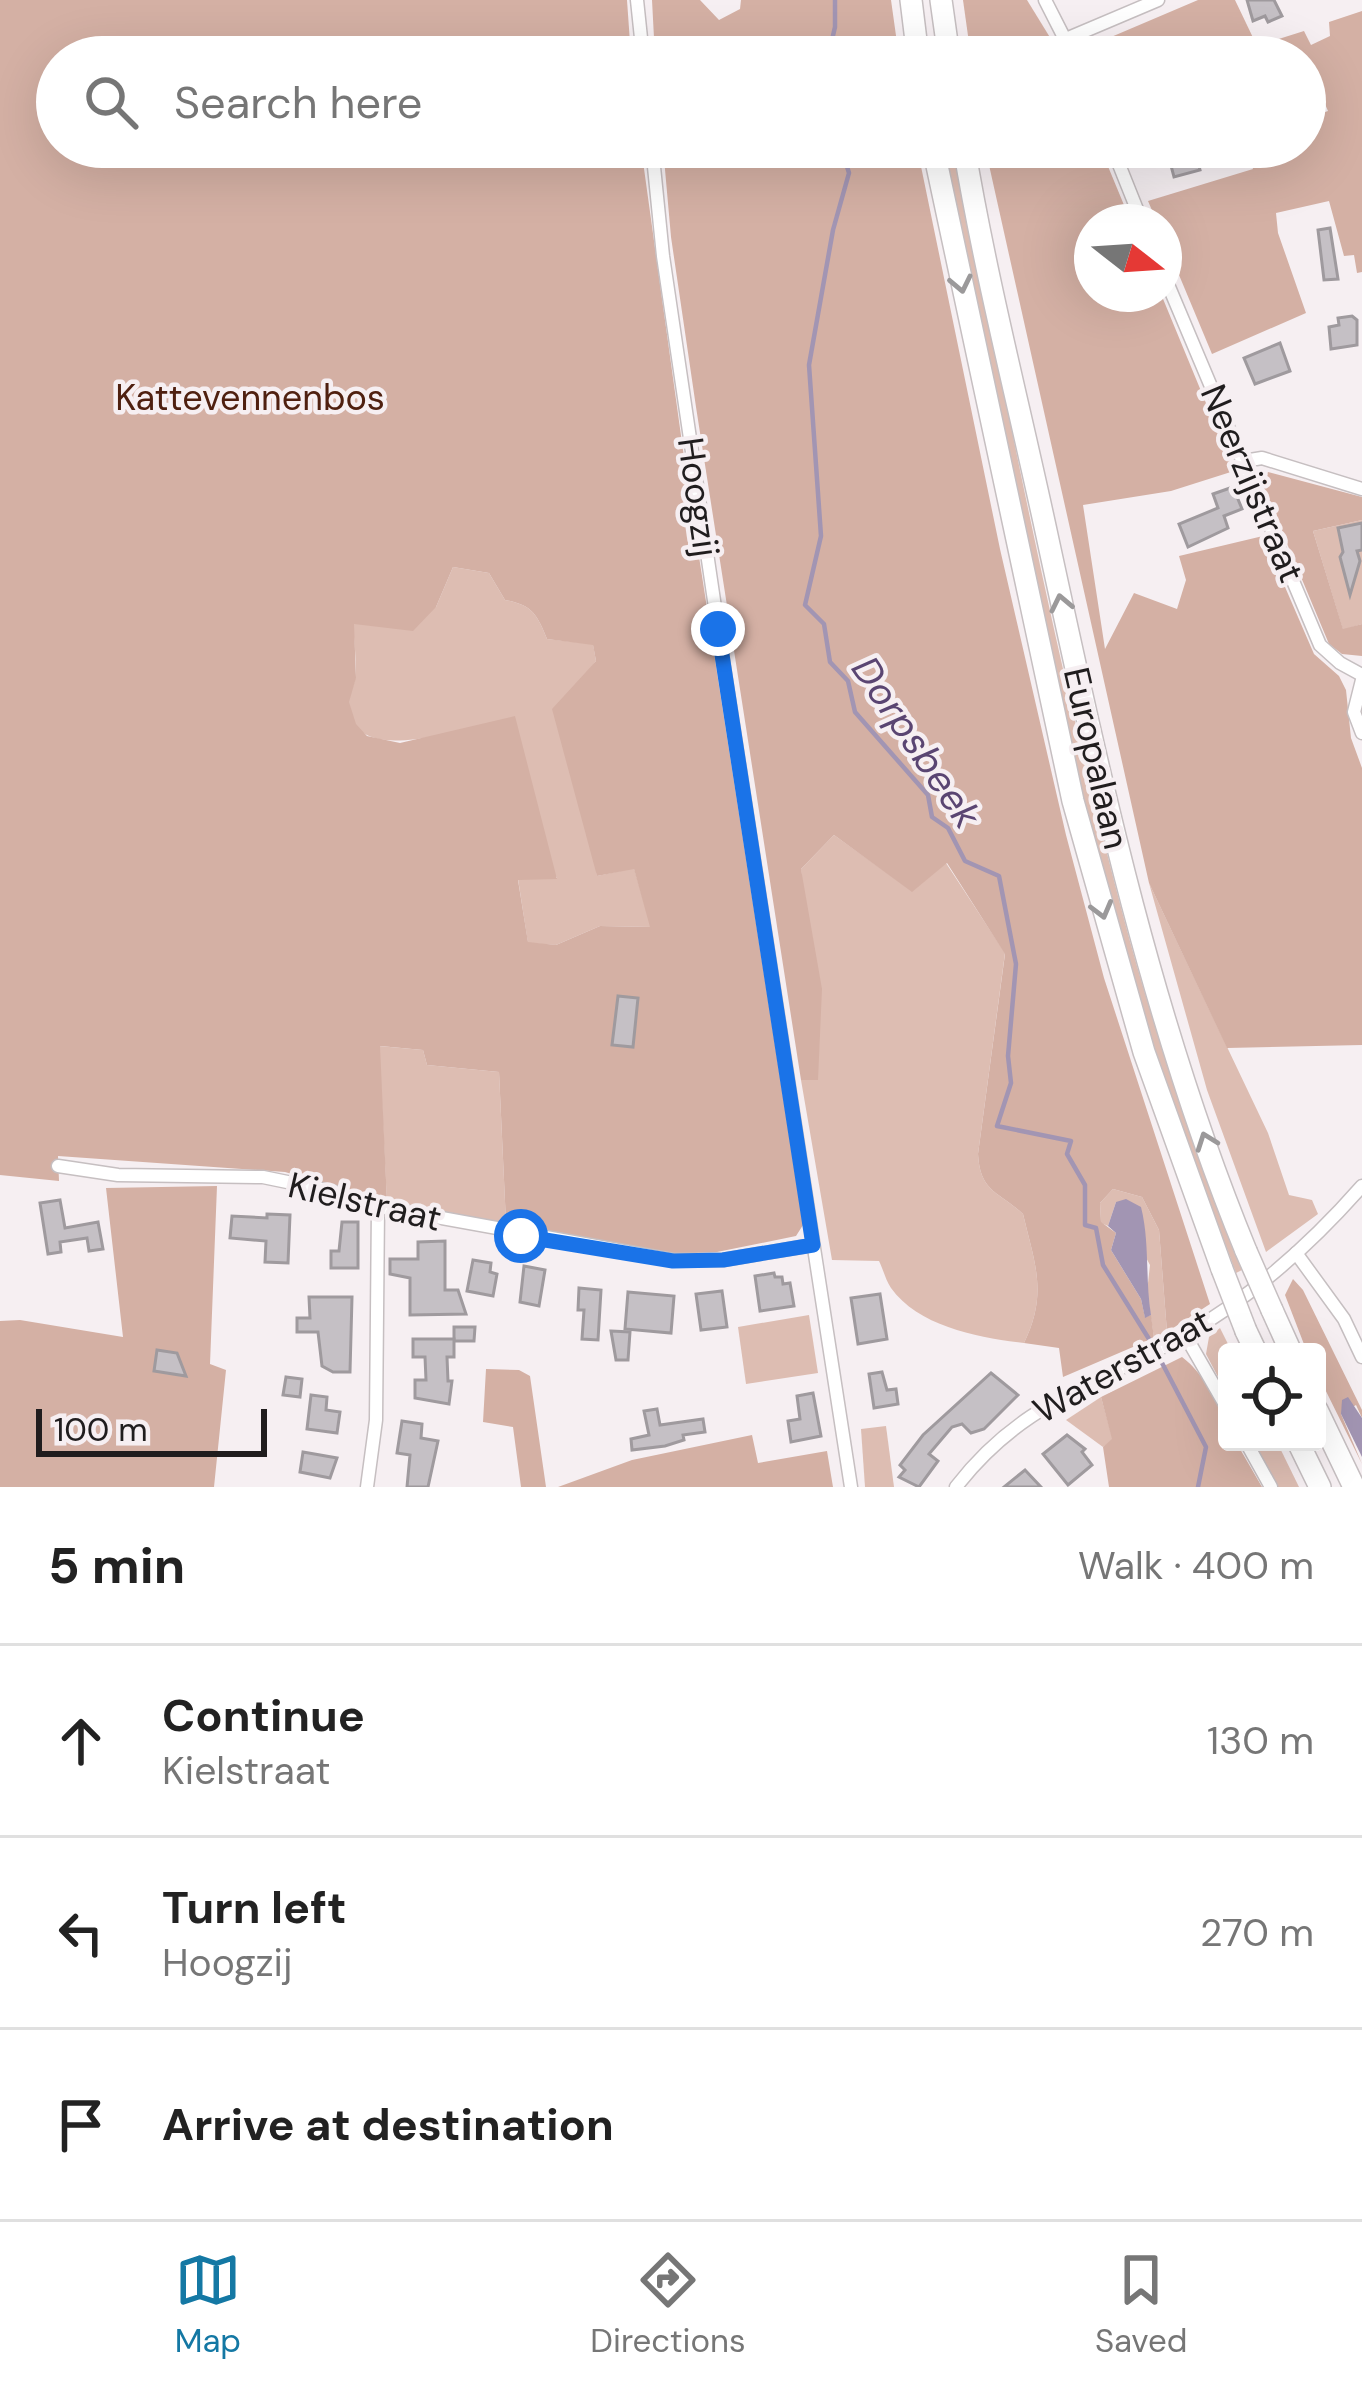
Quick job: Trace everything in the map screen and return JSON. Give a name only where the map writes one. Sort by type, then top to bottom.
[{"type":"highway","points":[[911,0],[915,36]]},
{"type":"highway","points":[[941,0],[946,36]]},
{"type":"highway","name":"Europalaan","points":[[937,168],[1073,801],[1144,1052],[1251,1342]]},
{"type":"highway","name":"Europalaan","points":[[969,168],[1116,842],[1187,1089],[1246,1251],[1287,1343]]},
{"type":"highway","points":[[1326,1429],[1354,1487]]},
{"type":"highway","points":[[1302,1451],[1320,1487]]},
{"type":"street","points":[[637,0],[641,36]]},
{"type":"street","points":[[1045,0],[1064,36]]},
{"type":"street","points":[[1073,36],[1158,0]]},
{"type":"street","name":"Hoogzij","points":[[654,168],[663,256],[851,1487]]},
{"type":"street","points":[[1120,168],[1135,204]]},
{"type":"street","name":"Neerzijstraat","points":[[1180,312],[1320,645],[1362,677],[1354,712],[1362,733]]},
{"type":"street","points":[[1244,461],[1262,458],[1362,489]]},
{"type":"street","name":"Kielstraat","points":[[58,1166],[118,1175],[263,1177],[331,1191],[378,1207],[673,1261],[723,1260],[813,1245]]},
{"type":"street","points":[[1362,1186],[1296,1253],[1344,1319],[1362,1357]]},
{"type":"street","points":[[367,1487],[376,1420],[378,1207]]},
{"type":"street","name":"Waterstraat","points":[[956,1487],[991,1445],[1018,1422],[1061,1395],[1185,1335],[1296,1253]]},
{"type":"street","points":[[1185,1335],[1218,1392]]},
{"type":"street","points":[[1251,1451],[1271,1487]]},
{"type":"shaded area","points":[[947,168],[959,168],[1054,628],[1123,915],[1163,1049],[1242,1270],[1236,1273],[1160,1069],[1073,763]]},
{"type":"shaded area","points":[[1362,520],[1362,624],[1343,630],[1313,531]]},
{"type":"shaded area","points":[[453,567],[489,573],[505,600],[532,612],[547,639],[593,644],[596,661],[576,687],[597,876],[634,868],[651,927],[600,926],[556,945],[528,943],[518,879],[557,878],[469,730],[416,739],[377,739],[352,720],[353,624],[436,607]]},
{"type":"shaded area","points":[[834,835],[912,891],[946,863],[1005,953],[978,1154],[987,1184],[1023,1214],[1032,1248],[1036,1309],[1024,1343],[970,1334],[917,1312],[891,1288],[879,1261],[832,1260],[801,1080],[817,1080],[801,869]]},
{"type":"shaded area","points":[[1149,883],[1268,1133],[1289,1195],[1312,1200],[1318,1214],[1266,1252],[1207,1090]]},
{"type":"shaded area","points":[[379,1046],[423,1050],[427,1065],[499,1072],[506,1223],[387,1202]]},
{"type":"shaded area","points":[[1113,1189],[1142,1197],[1159,1230],[1167,1332],[1154,1338],[1147,1292],[1150,1265],[1116,1202],[1108,1226],[1101,1223],[1100,1203]]},
{"type":"shaded area","points":[[1126,1199],[1141,1207],[1144,1220],[1151,1315],[1145,1318],[1141,1299],[1111,1250],[1116,1233],[1108,1226],[1116,1202]]},
{"type":"shaded area","points":[[809,1315],[818,1373],[746,1384],[738,1327]]},
{"type":"shaded area","points":[[1220,1328],[1228,1343],[1218,1343],[1218,1377],[1206,1354],[1209,1337]]},
{"type":"shaded area","points":[[1101,1397],[1113,1440],[1103,1447],[1066,1420]]},
{"type":"shaded area","points":[[1348,1397],[1362,1418],[1362,1457],[1341,1414],[1342,1400]]},
{"type":"shaded area","points":[[886,1426],[894,1487],[865,1487],[861,1429]]},
{"type":"shaded area","points":[[1258,1451],[1281,1451],[1299,1487],[1278,1487]]},
{"type":"green space","name":"Kattevennenbos","points":[[0,0],[627,0],[630,36],[36,36],[36,168],[644,168],[688,486],[803,1225],[796,1236],[717,1252],[672,1254],[506,1223],[499,1072],[427,1065],[423,1050],[380,1046],[387,1202],[285,1172],[58,1156],[59,1181],[0,1175]],"holes":[[[453,567],[489,573],[505,600],[532,612],[547,639],[593,645],[596,661],[552,709],[597,876],[634,869],[650,927],[600,926],[556,945],[528,942],[518,880],[557,879],[515,716],[400,743],[367,736],[356,724],[349,702],[356,678],[354,624],[413,631],[436,607]]]},
{"type":"green space","points":[[652,0],[700,0],[719,20],[740,9],[741,0],[891,0],[896,36],[654,36]]},
{"type":"green space","points":[[963,0],[1027,0],[1049,36],[968,36]]},
{"type":"green space","points":[[1198,0],[1235,0],[1252,36],[1113,36]]},
{"type":"green space","points":[[1362,11],[1362,272],[1357,273],[1354,255],[1344,256],[1329,201],[1276,213],[1278,233],[1306,313],[1212,354],[1182,282],[1182,204],[1148,201],[1253,168],[1326,168],[1329,22]]},
{"type":"green space","points":[[665,168],[921,168],[1000,549],[1066,835],[1104,978],[1210,1304],[1167,1332],[1159,1230],[1142,1197],[1113,1189],[1100,1203],[1101,1222],[1116,1233],[1111,1250],[1141,1299],[1145,1317],[1151,1315],[1154,1338],[1063,1377],[1059,1348],[1024,1343],[1037,1294],[1023,1214],[992,1190],[979,1167],[1005,954],[947,863],[912,892],[834,835],[801,869],[822,989],[818,1080],[801,1080],[671,237]]},
{"type":"green space","points":[[990,168],[1109,168],[1124,204],[1074,204],[1074,312],[1168,312],[1234,471],[1171,491],[1083,505],[1105,649],[1134,593],[1177,609],[1186,580],[1179,556],[1263,536],[1314,654],[1339,676],[1346,690],[1351,738],[1362,768],[1362,1045],[1227,1048],[1149,883]]},
{"type":"green space","points":[[1268,472],[1362,497],[1362,520],[1313,531],[1343,629],[1362,624],[1362,656],[1342,654],[1329,644],[1265,491],[1262,480]]},
{"type":"green space","points":[[217,1186],[210,1364],[226,1370],[214,1487],[0,1487],[0,1321],[123,1337],[106,1188]]},
{"type":"green space","points":[[1293,1279],[1303,1290],[1362,1410],[1362,1418],[1356,1405],[1341,1414],[1362,1464],[1326,1391],[1326,1343],[1304,1343],[1285,1295]]},
{"type":"green space","points":[[1182,1357],[1218,1405],[1218,1451],[1241,1451],[1262,1487],[1109,1487],[1103,1447],[1112,1439],[1101,1397]]},
{"type":"green space","points":[[486,1369],[519,1370],[530,1376],[546,1487],[521,1487],[513,1427],[483,1422]]},
{"type":"green space","points":[[752,1435],[758,1463],[827,1451],[833,1487],[558,1487],[632,1460]]},
{"type":"building","points":[[1247,0],[1274,0],[1282,16],[1253,21]]},
{"type":"building","points":[[1172,168],[1199,168],[1200,170],[1174,177]]},
{"type":"building","points":[[1330,228],[1338,279],[1324,280],[1318,230]]},
{"type":"building","points":[[1338,318],[1357,320],[1357,345],[1331,349],[1329,327],[1339,325]]},
{"type":"building","points":[[1280,343],[1290,371],[1255,384],[1244,358]]},
{"type":"building","points":[[1233,487],[1242,509],[1224,516],[1228,528],[1188,547],[1179,524],[1218,508],[1213,494]]},
{"type":"building","points":[[1362,523],[1362,550],[1357,551],[1360,561],[1350,595],[1338,528]]},
{"type":"building","points":[[618,996],[638,998],[633,1047],[612,1045]]},
{"type":"building","points":[[60,1200],[65,1228],[98,1222],[103,1249],[89,1251],[87,1238],[60,1242],[61,1252],[48,1254],[40,1203]]},
{"type":"building","points":[[267,1214],[290,1215],[288,1263],[265,1262],[266,1241],[230,1238],[232,1216],[267,1218]]},
{"type":"building","points":[[342,1222],[358,1222],[358,1268],[331,1268],[331,1251],[339,1251]]},
{"type":"building","points":[[445,1241],[445,1290],[458,1290],[466,1314],[410,1315],[410,1278],[390,1274],[390,1259],[418,1259],[418,1242]]},
{"type":"building","points":[[473,1260],[491,1263],[490,1272],[497,1274],[493,1296],[467,1291]]},
{"type":"building","points":[[524,1266],[545,1270],[539,1306],[520,1302]]},
{"type":"building","points":[[774,1273],[782,1277],[783,1284],[790,1283],[794,1306],[760,1311],[755,1276]]},
{"type":"building","points":[[579,1288],[601,1290],[598,1340],[582,1339],[584,1310],[578,1310]]},
{"type":"building","points":[[722,1291],[727,1327],[701,1330],[696,1294]]},
{"type":"building","points":[[628,1292],[674,1296],[671,1333],[625,1329]]},
{"type":"building","points":[[880,1294],[887,1339],[858,1344],[851,1298]]},
{"type":"building","points":[[309,1297],[352,1297],[350,1372],[322,1366],[318,1332],[297,1332],[297,1318],[310,1318]]},
{"type":"building","points":[[454,1327],[475,1327],[474,1341],[454,1341]]},
{"type":"building","points":[[611,1331],[630,1332],[628,1360],[616,1360]]},
{"type":"building","points":[[413,1339],[454,1339],[454,1357],[447,1357],[448,1381],[452,1381],[449,1404],[415,1398],[415,1380],[426,1380],[425,1357],[413,1357]]},
{"type":"building","points":[[157,1350],[177,1353],[186,1376],[154,1371]]},
{"type":"building","points":[[882,1372],[887,1390],[896,1389],[898,1404],[874,1408],[869,1374]]},
{"type":"building","points":[[991,1373],[1018,1395],[984,1429],[971,1433],[962,1424],[952,1427],[929,1454],[938,1461],[919,1487],[899,1477],[905,1470],[900,1465],[923,1435]]},
{"type":"building","points":[[286,1377],[302,1379],[300,1397],[283,1395]]},
{"type":"building","points":[[813,1393],[821,1436],[791,1442],[788,1421],[800,1419],[797,1396]]},
{"type":"building","points":[[311,1395],[327,1397],[326,1410],[340,1412],[337,1433],[307,1429]]},
{"type":"building","points":[[657,1409],[660,1425],[703,1419],[705,1432],[683,1435],[684,1440],[665,1446],[632,1450],[631,1439],[649,1435],[644,1411]]},
{"type":"building","points":[[402,1421],[422,1424],[421,1438],[438,1441],[428,1487],[407,1487],[410,1455],[397,1453]]},
{"type":"building","points":[[1067,1435],[1085,1449],[1082,1452],[1092,1465],[1068,1485],[1043,1454]]},
{"type":"building","points":[[303,1452],[337,1458],[330,1478],[300,1472]]},
{"type":"building","points":[[1025,1470],[1041,1487],[1004,1487]]},
{"type":"waterway","name":"Dorpsbeek","points":[[833,36],[835,0]]},
{"type":"waterway","name":"Dorpsbeek","points":[[847,168],[809,365],[821,536],[805,605],[824,624],[830,662],[848,681],[855,712],[928,795],[932,817],[948,828],[965,861],[999,876],[1016,964],[1008,1056],[1011,1083],[997,1126],[1071,1141],[1067,1154],[1085,1185],[1085,1225],[1096,1228],[1103,1265],[1149,1339]]},
{"type":"waterway","name":"Dorpsbeek","points":[[1161,1361],[1206,1447],[1198,1487]]},
{"type":"route","points":[[521,1236],[673,1261],[723,1260],[813,1245],[718,629]]}]
